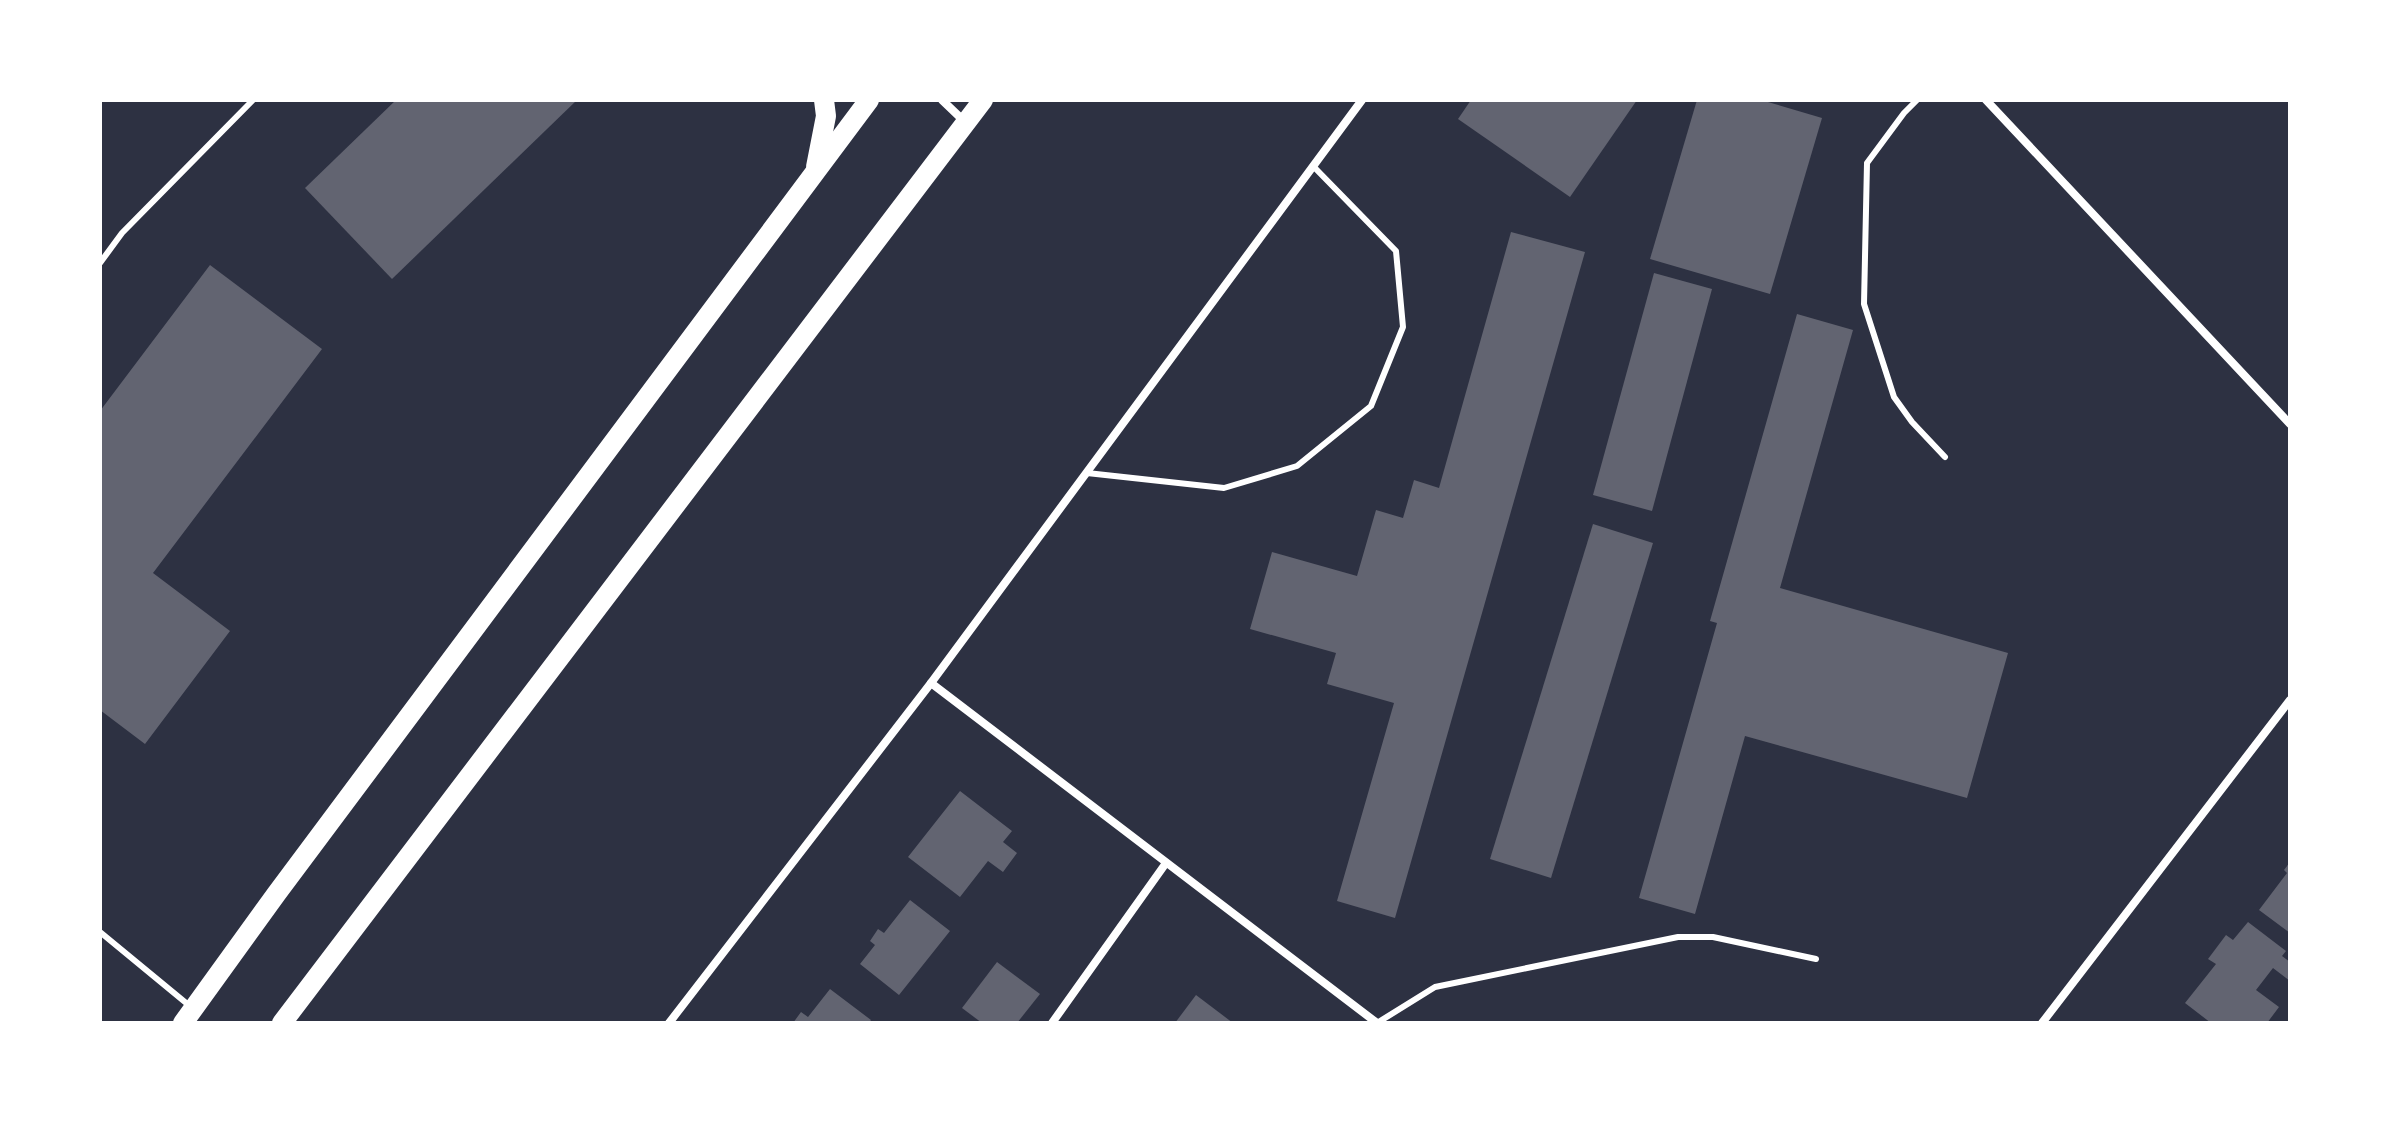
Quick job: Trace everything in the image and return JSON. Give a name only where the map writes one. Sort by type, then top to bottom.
[{"type":"main road","points":[[816,172],[826,116],[824,100]]},
{"type":"main road","points":[[188,1016],[869,100]]},
{"type":"main road","points":[[282,1023],[983,100]]},
{"type":"street","points":[[942,100],[966,123]]},
{"type":"street","points":[[669,1023],[931,683],[1362,100]]},
{"type":"street","points":[[1986,100],[2290,424]]},
{"type":"street","points":[[931,683],[1377,1023]]},
{"type":"street","points":[[2042,1023],[2290,700]]},
{"type":"street","points":[[1052,1023],[1166,863]]},
{"type":"lane","points":[[100,263],[122,233],[253,100]]},
{"type":"lane","points":[[1917,100],[1867,163],[1864,304],[1894,397],[1912,422],[1945,457]]},
{"type":"lane","points":[[1087,473],[1224,488],[1297,466],[1371,406],[1403,327],[1396,251],[1313,166]]},
{"type":"lane","points":[[100,932],[188,1016]]},
{"type":"lane","points":[[1377,1023],[1435,987],[1678,937],[1713,937],[1816,959]]},
{"type":"building","points":[[396,100],[577,100],[392,279],[305,188]]},
{"type":"building","points":[[1471,100],[1637,100],[1570,197],[1458,119]]},
{"type":"building","points":[[1697,100],[1761,100],[1822,118],[1770,294],[1650,259]]},
{"type":"building","points":[[1511,232],[1585,252],[1395,918],[1337,901],[1394,703],[1327,684],[1336,653],[1250,629],[1272,552],[1357,576],[1376,510],[1403,518],[1414,480],[1439,488]]},
{"type":"building","points":[[210,265],[322,349],[153,573],[230,631],[145,744],[100,710],[100,411]]},
{"type":"building","points":[[1654,273],[1712,289],[1652,511],[1593,495]]},
{"type":"building","points":[[1797,314],[1853,330],[1780,588],[2008,653],[1967,798],[1745,736],[1695,914],[1639,898],[1717,623],[1710,621]]},
{"type":"building","points":[[1593,524],[1653,543],[1551,878],[1490,859]]},
{"type":"building","points":[[960,791],[1012,831],[1003,842],[1017,853],[1003,872],[988,861],[960,897],[908,857]]},
{"type":"building","points":[[2290,862],[2290,933],[2259,910],[2287,873],[2284,870]]},
{"type":"building","points":[[910,900],[950,931],[899,995],[860,964],[875,945],[870,941],[878,929],[884,933]]},
{"type":"building","points":[[2248,922],[2286,951],[2282,956],[2290,962],[2290,981],[2273,968],[2256,990],[2279,1007],[2267,1023],[2211,1023],[2185,1003],[2216,964],[2208,959],[2226,935],[2233,940]]},
{"type":"building","points":[[997,962],[1040,994],[1017,1023],[982,1023],[962,1008]]},
{"type":"building","points":[[830,989],[871,1020],[869,1023],[793,1023],[801,1012],[808,1017]]},
{"type":"building","points":[[1196,995],[1233,1023],[1175,1023]]}]
